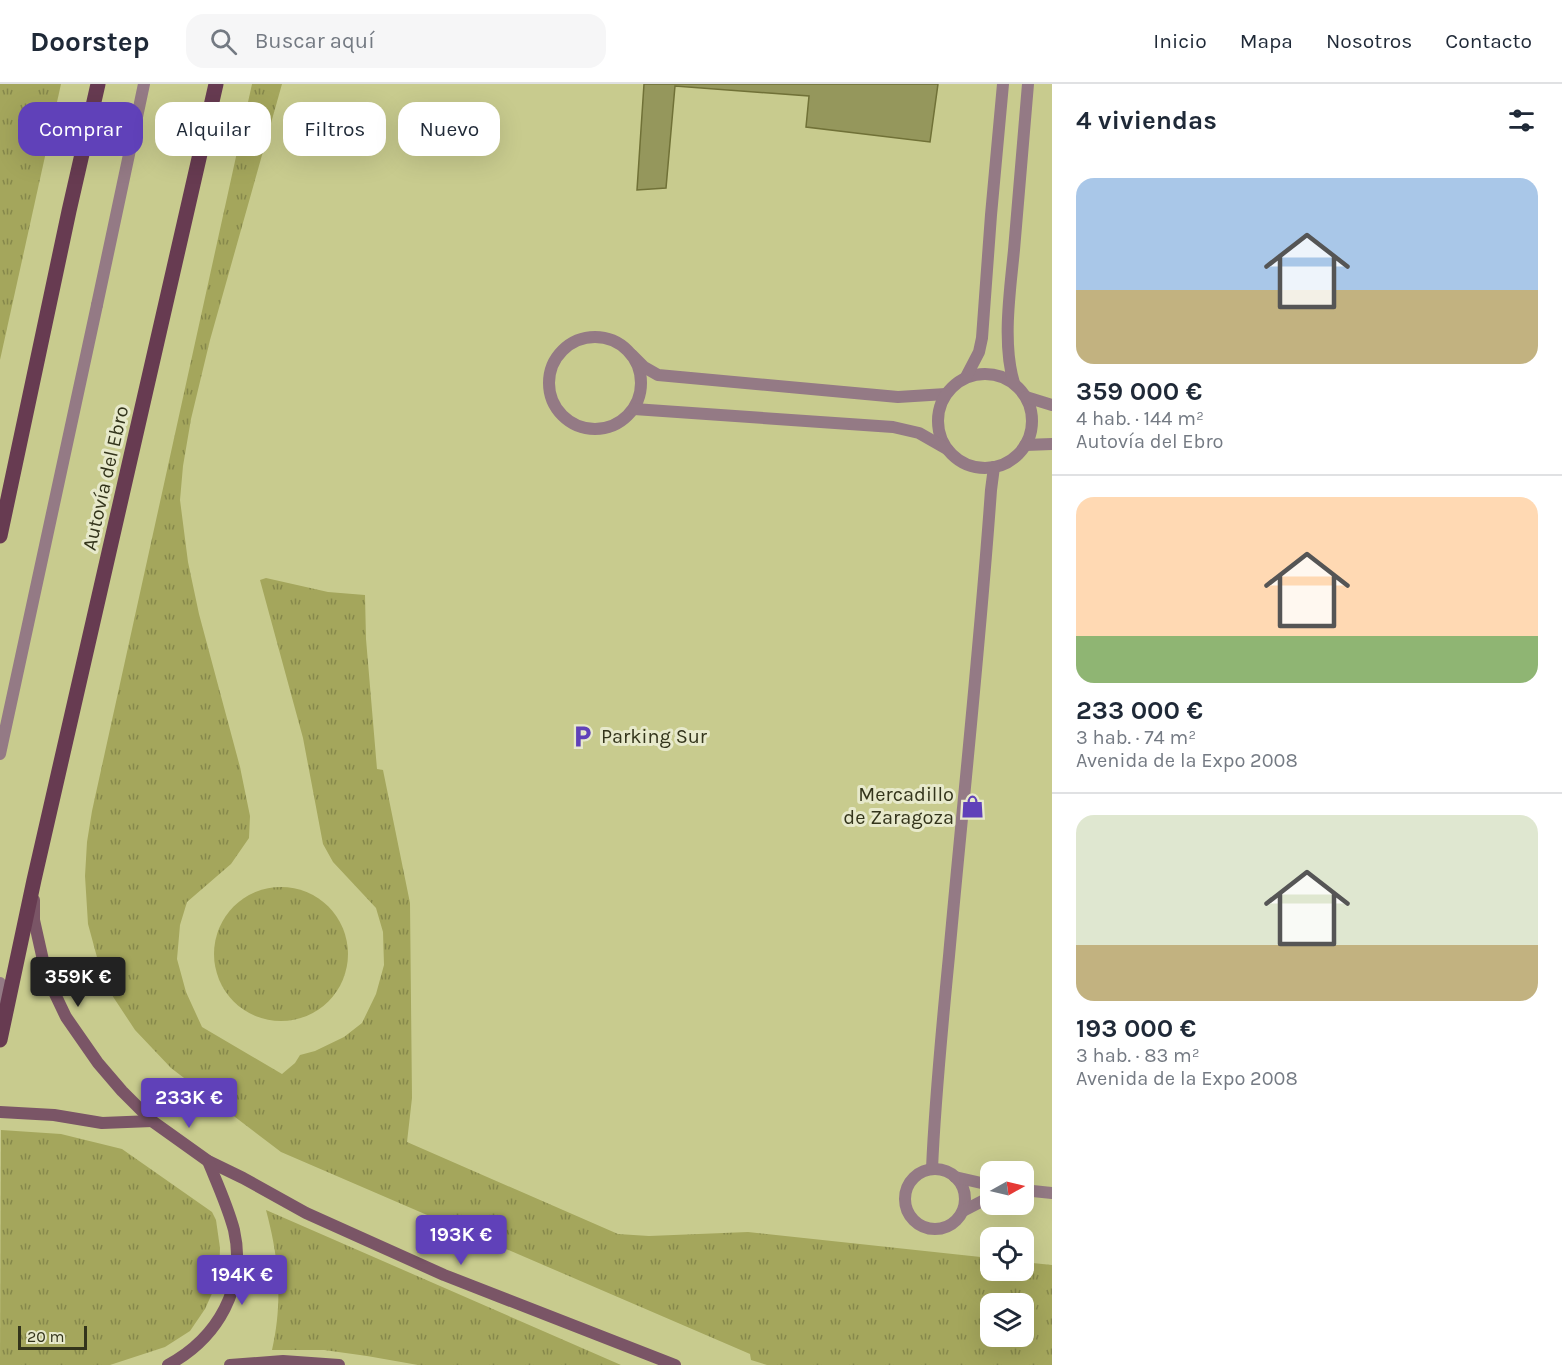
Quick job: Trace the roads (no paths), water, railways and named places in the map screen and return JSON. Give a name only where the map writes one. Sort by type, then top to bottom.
[{"type":"main road","points":[[0,536],[98,84]]},
{"type":"main road","name":"Autovía del Ebro","points":[[0,1040],[34,880],[216,84]]},
{"type":"main road","name":"Autovía del Ebro","points":[[34,880],[34,920],[45,969],[54,994],[66,1017],[98,1063],[152,1121],[208,1161],[306,1213],[444,1275],[675,1365]]},
{"type":"main road","points":[[0,1112],[54,1115],[102,1123],[152,1121]]},
{"type":"main road","points":[[168,1365],[183,1357],[208,1334],[227,1304],[235,1279],[237,1259],[233,1228],[208,1161]]},
{"type":"main road","points":[[230,1365],[283,1361],[339,1365]]},
{"type":"lane","points":[[0,754],[144,84]]},
{"type":"lane","points":[[966,377],[979,352],[982,338],[1003,84]]},
{"type":"lane","points":[[1014,383],[1007,355],[1028,84]]},
{"type":"lane","points":[[632,355],[639,368],[642,382],[640,396],[628,416],[610,428],[586,429],[574,425],[555,408],[549,387],[552,364],[560,352],[571,343],[585,338],[600,337],[614,340],[624,347],[632,355],[644,367],[658,375],[898,397],[946,394]]},
{"type":"lane","points":[[978,374],[1003,377],[1014,383],[1026,397],[1032,421],[1030,434],[1019,453],[1008,462],[994,467],[980,468],[954,457],[940,436],[938,422],[940,407],[946,394],[966,377],[978,374]]},
{"type":"lane","points":[[1026,397],[1052,405]]},
{"type":"lane","points":[[634,409],[893,427],[919,433],[947,449]]},
{"type":"lane","points":[[1025,445],[1052,444]]},
{"type":"lane","points":[[932,1169],[933,1126],[942,1016],[994,467]]},
{"type":"lane","points":[[0,983],[6,1013]]},
{"type":"lane","points":[[932,1169],[940,1169],[955,1177],[961,1184],[965,1202],[958,1219],[950,1226],[932,1230],[915,1222],[905,1207],[904,1198],[910,1181],[916,1175],[932,1169]]},
{"type":"lane","points":[[955,1177],[980,1183]]},
{"type":"lane","points":[[1034,1191],[1052,1193]]},
{"type":"lane","points":[[963,1211],[980,1202]]},
{"type":"place","name":"Parking Sur","points":[[583,736]]},
{"type":"place","name":"Mercadillo de Zaragoza","points":[[972,806]]}]
